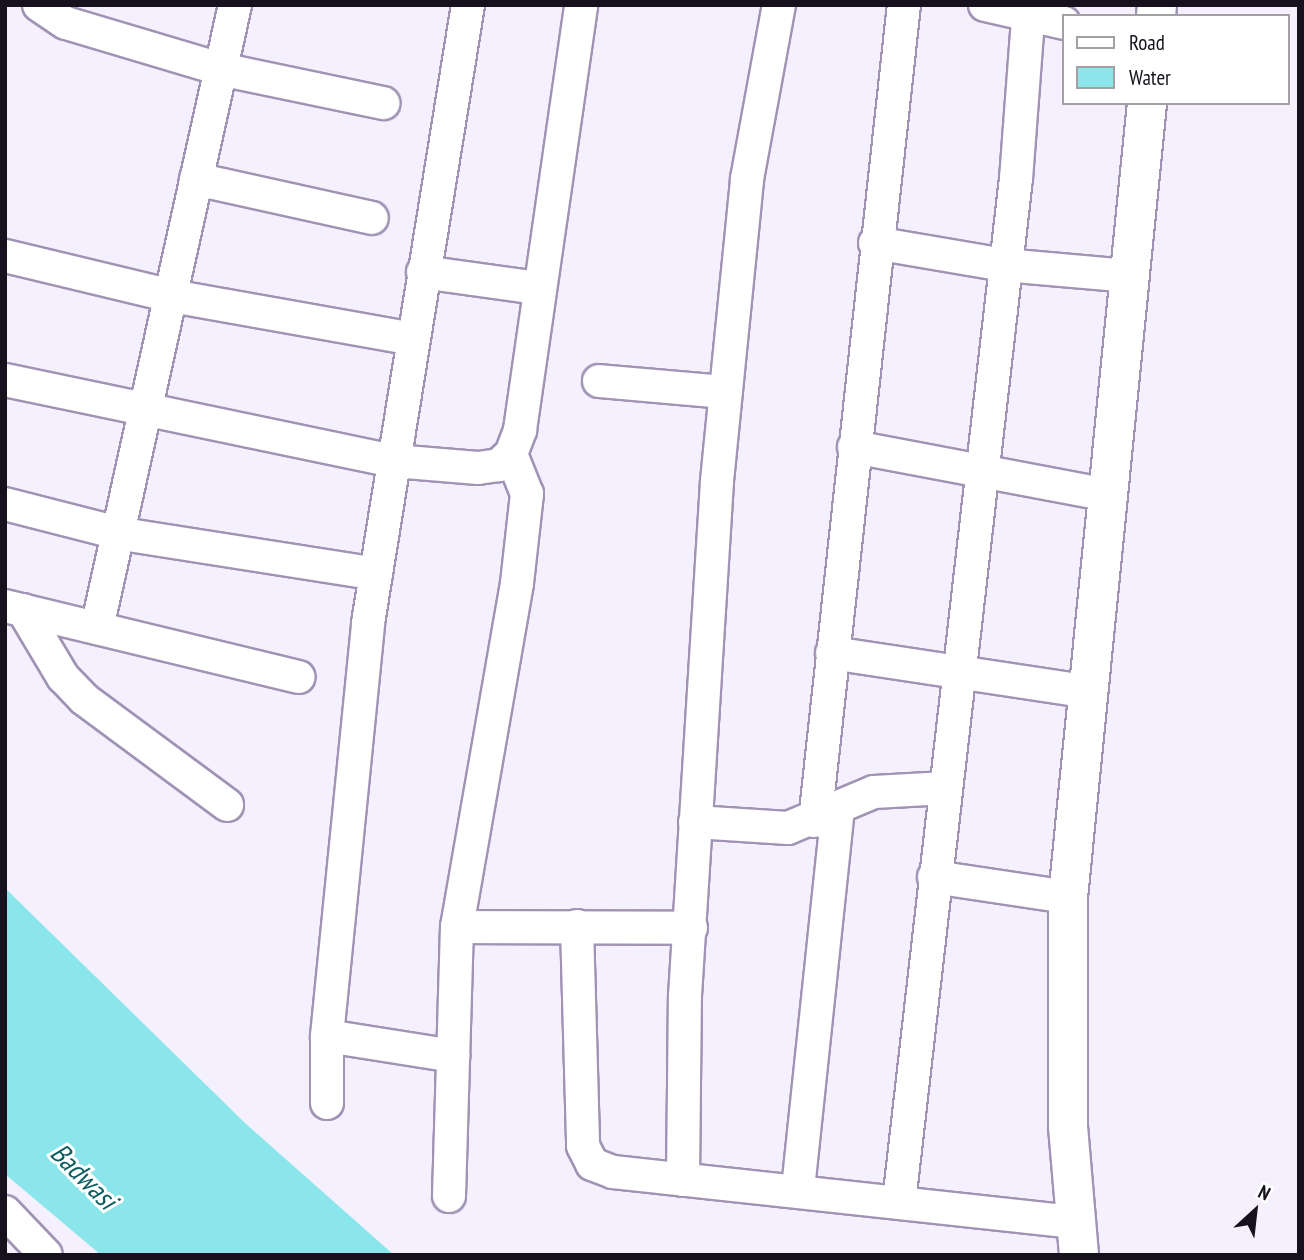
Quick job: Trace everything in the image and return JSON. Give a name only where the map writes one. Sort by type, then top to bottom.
[{"type":"street","points":[[39,5],[66,23],[220,69],[383,103]]},
{"type":"street","points":[[97,628],[122,534],[235,5]]},
{"type":"street","points":[[327,1103],[327,1036],[376,574],[468,5]]},
{"type":"street","points":[[5,380],[394,461],[478,468],[499,465],[511,454],[520,430],[538,288],[581,5]]},
{"type":"street","points":[[683,1180],[695,822],[726,392],[747,179],[779,5]]},
{"type":"street","points":[[798,1189],[827,815],[832,653],[875,243],[904,5]]},
{"type":"street","points":[[985,5],[1028,10],[1062,22]]},
{"type":"street","points":[[899,1202],[934,877],[961,671],[979,470],[1020,135],[1028,10]]},
{"type":"street","points":[[577,926],[583,1146],[592,1164],[613,1172],[798,1189],[899,1202],[1078,1239],[1068,1126],[1068,897],[1147,105]]},
{"type":"street","points":[[196,179],[372,218]]},
{"type":"street","points":[[875,243],[1004,265],[1130,276]]},
{"type":"street","points":[[5,256],[172,296],[413,340]]},
{"type":"street","points":[[423,272],[538,288]]},
{"type":"street","points":[[599,381],[726,392]]},
{"type":"street","points":[[854,447],[1108,495]]},
{"type":"street","points":[[449,1196],[457,927],[517,583],[527,494],[511,454]]},
{"type":"street","points":[[5,504],[122,534],[376,574]]},
{"type":"street","points":[[14,608],[299,677]]},
{"type":"street","points":[[14,608],[63,677],[84,698],[227,805]]},
{"type":"street","points":[[832,653],[1090,692]]},
{"type":"street","points":[[695,822],[788,828],[827,815],[890,788],[946,788]]},
{"type":"street","points":[[934,877],[1068,897]]},
{"type":"street","points":[[457,927],[691,928]]},
{"type":"street","points":[[327,1036],[453,1056]]},
{"type":"street","points":[[5,1212],[46,1255]]},
{"type":"water","name":"Badwasi","points":[[5,888],[246,1124],[394,1255],[101,1255],[5,1174]]}]
